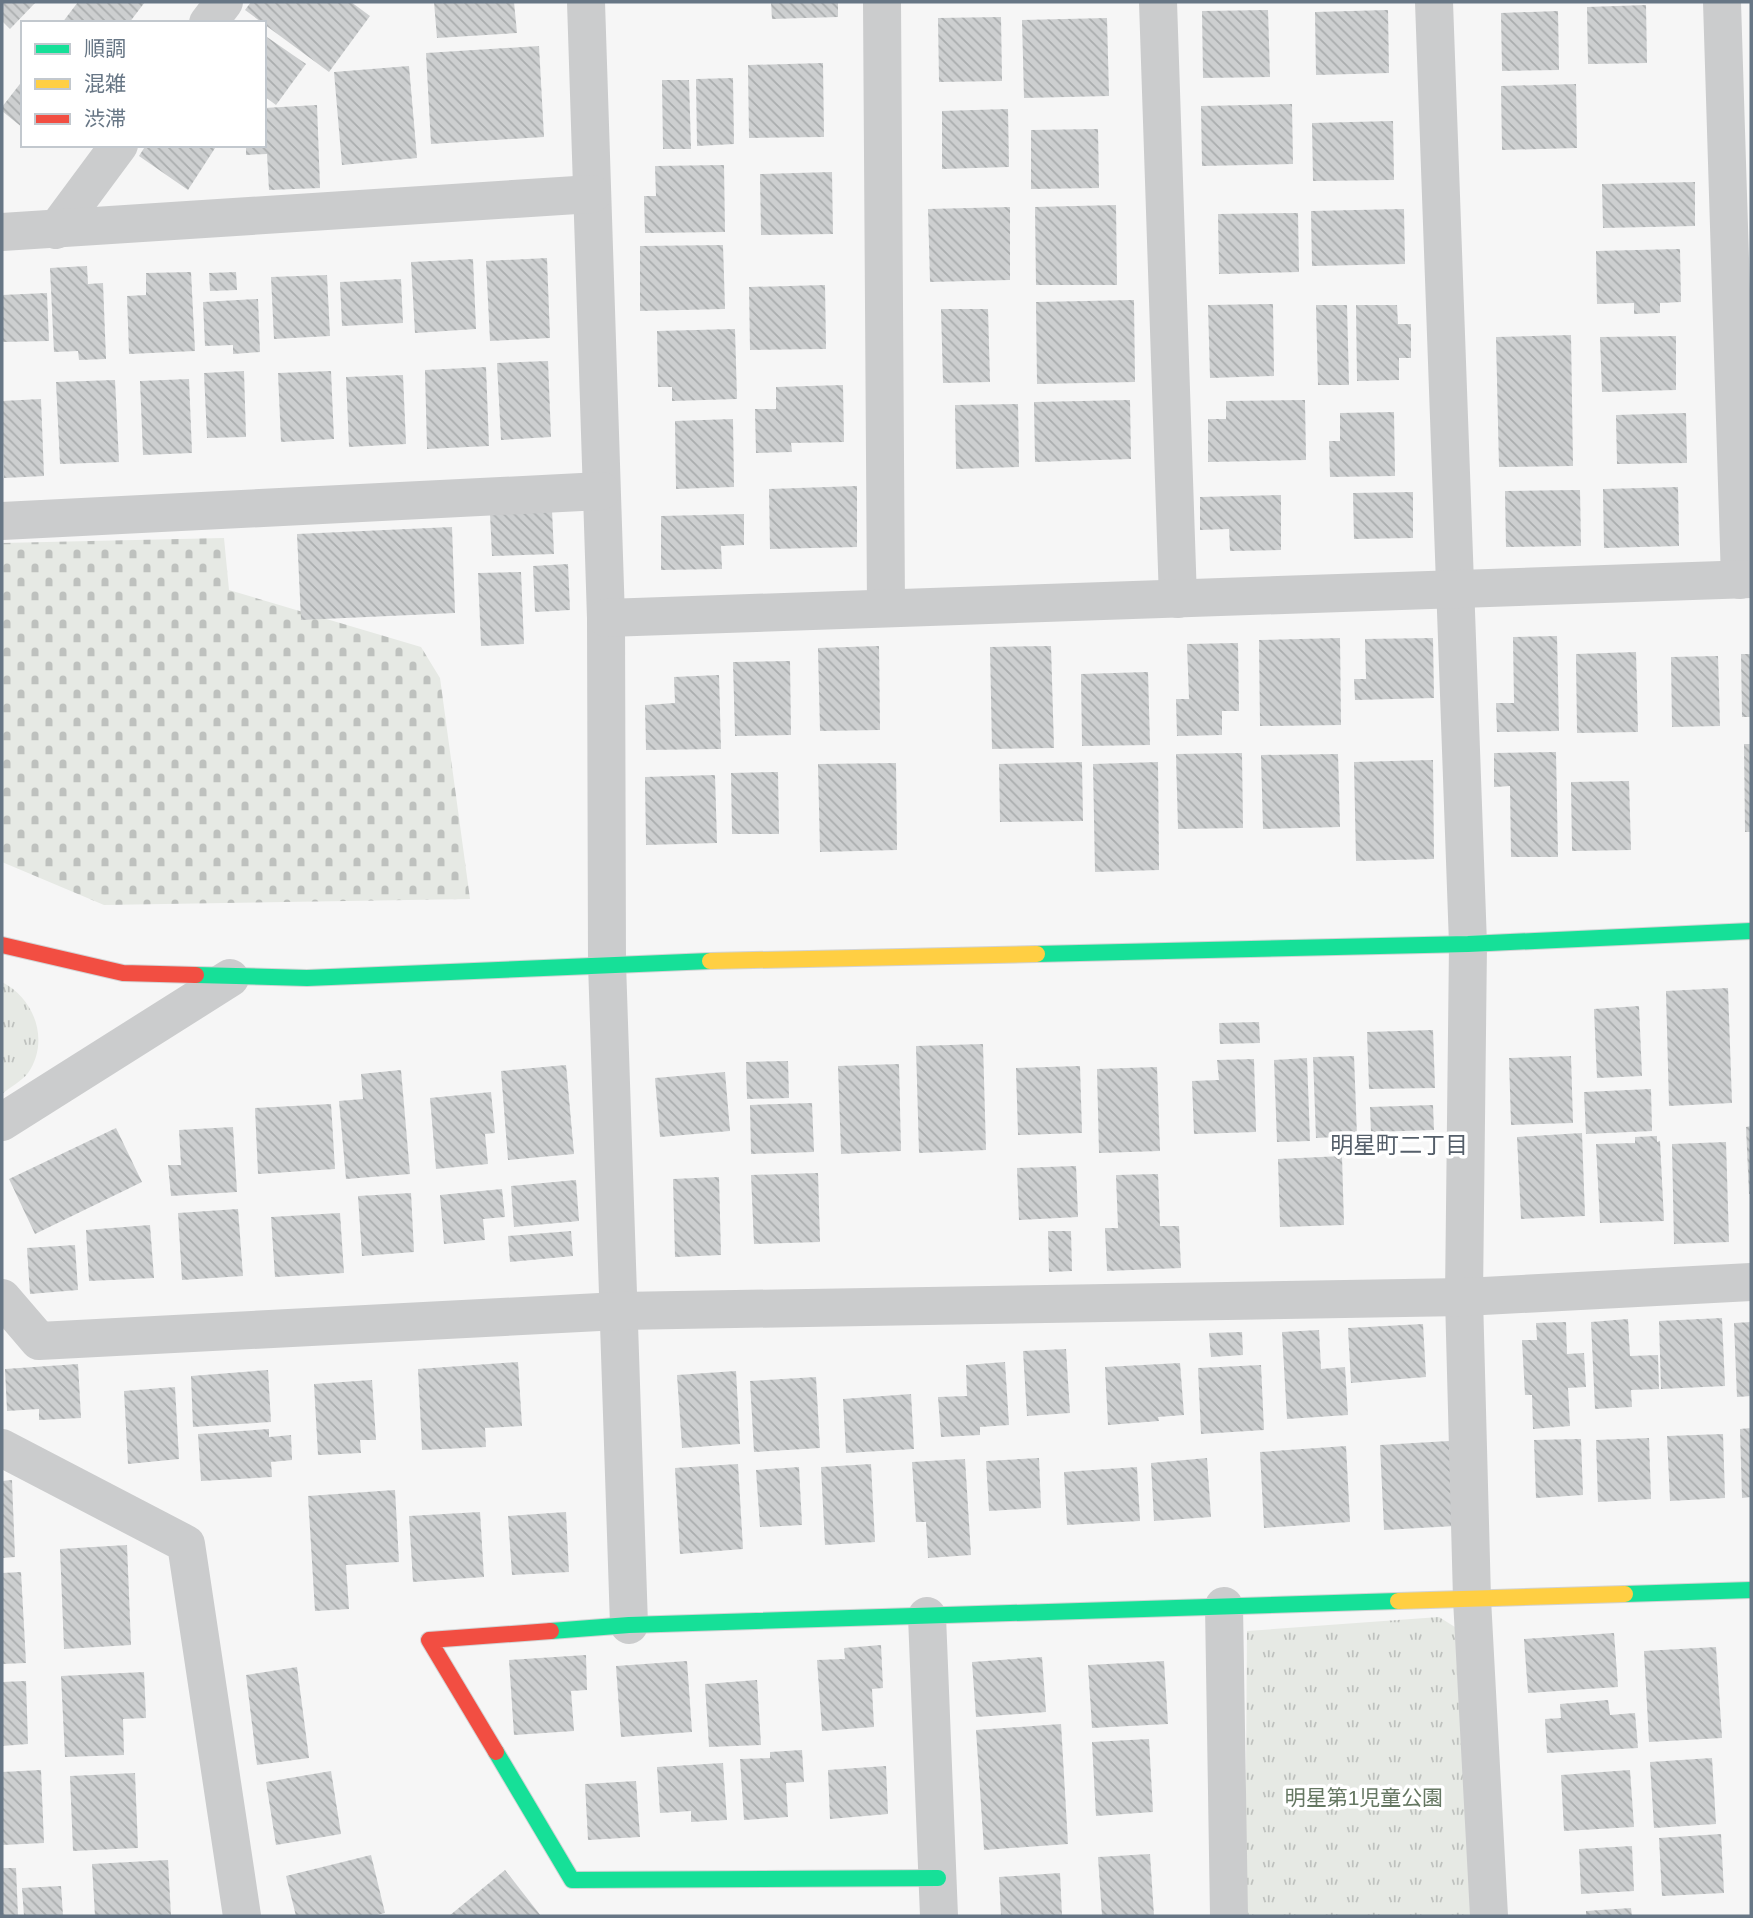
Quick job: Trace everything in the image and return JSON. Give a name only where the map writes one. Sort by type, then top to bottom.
[{"type":"street","points":[[210,21],[224,2]]},
{"type":"street","points":[[586,2],[606,618],[607,963],[629,1625]]},
{"type":"street","points":[[882,2],[886,608]]},
{"type":"street","points":[[1158,2],[1178,599]]},
{"type":"street","points":[[1434,2],[1468,944],[1464,1297],[1472,1599],[1489,1916]]},
{"type":"street","points":[[606,618],[1746,580],[1722,2]]},
{"type":"street","points":[[56,230],[117,147]]},
{"type":"street","points":[[2,232],[592,194]]},
{"type":"street","points":[[2,521],[601,491]]},
{"type":"street","points":[[2,945],[123,973],[307,978],[607,963],[1468,944],[1751,931]]},
{"type":"street","points":[[2,1122],[230,978]]},
{"type":"street","points":[[2,1298],[39,1341],[619,1311],[1464,1297],[1751,1282]]},
{"type":"street","points":[[2,1448],[186,1544],[242,1916]]},
{"type":"street","points":[[938,1878],[572,1880],[429,1640],[629,1625],[1751,1590]]},
{"type":"street","points":[[1224,1606],[1229,1916]]},
{"type":"street","points":[[927,1616],[939,1916]]},
{"type":"green space","points":[[224,538],[229,590],[421,647],[440,678],[470,899],[104,905],[2,862],[2,543]]},
{"type":"green space","points":[[2,982],[13,989],[31,1010],[36,1022],[38,1048],[28,1073],[2,1094]]},
{"type":"green space","name":"明星第1児童公園","points":[[1439,1617],[1474,1639],[1488,1913],[1458,1916],[1245,1916],[1247,1631]]},
{"type":"building","points":[[2,2],[36,2],[10,29],[2,21]]},
{"type":"building","points":[[78,2],[145,2],[131,21],[64,21]]},
{"type":"building","points":[[251,2],[351,2],[370,16],[329,72],[266,26],[266,21],[260,21],[245,10]]},
{"type":"building","points":[[434,2],[514,2],[517,33],[437,38]]},
{"type":"building","points":[[771,2],[838,2],[838,17],[772,19]]},
{"type":"building","points":[[1646,5],[1647,63],[1588,64],[1587,7]]},
{"type":"building","points":[[1268,10],[1270,77],[1203,78],[1202,11]]},
{"type":"building","points":[[1388,10],[1389,73],[1316,75],[1315,12]]},
{"type":"building","points":[[1558,11],[1559,70],[1502,71],[1501,13]]},
{"type":"building","points":[[1001,17],[1002,81],[939,82],[938,18]]},
{"type":"building","points":[[1107,18],[1109,96],[1024,98],[1022,20]]},
{"type":"building","points":[[266,36],[306,64],[276,105],[266,98]]},
{"type":"building","points":[[539,46],[544,137],[431,144],[426,53]]},
{"type":"building","points":[[823,63],[824,137],[749,138],[748,65]]},
{"type":"building","points":[[409,66],[417,158],[342,165],[334,72]]},
{"type":"building","points":[[733,78],[734,144],[697,146],[696,79]]},
{"type":"building","points":[[662,80],[689,80],[691,149],[663,149]]},
{"type":"building","points":[[21,83],[21,126],[2,111],[2,107]]},
{"type":"building","points":[[1576,84],[1577,148],[1502,150],[1501,86]]},
{"type":"building","points":[[1292,104],[1293,164],[1202,166],[1201,106]]},
{"type":"building","points":[[317,105],[320,188],[269,190],[267,154],[246,155],[246,147],[266,147],[266,108]]},
{"type":"building","points":[[1008,109],[1009,167],[942,169],[942,111]]},
{"type":"building","points":[[1393,121],[1394,180],[1313,181],[1312,123]]},
{"type":"building","points":[[1098,129],[1099,188],[1031,189],[1031,130]]},
{"type":"building","points":[[145,147],[216,147],[188,190],[139,156]]},
{"type":"building","points":[[724,165],[725,232],[645,233],[644,196],[656,196],[655,166]]},
{"type":"building","points":[[832,172],[833,234],[761,235],[760,174]]},
{"type":"building","points":[[1695,182],[1695,226],[1603,228],[1602,184]]},
{"type":"building","points":[[1116,205],[1117,285],[1036,285],[1035,207]]},
{"type":"building","points":[[1010,207],[1010,280],[930,282],[928,209]]},
{"type":"building","points":[[1404,209],[1405,264],[1312,266],[1311,211]]},
{"type":"building","points":[[1298,213],[1299,272],[1219,274],[1218,214]]},
{"type":"building","points":[[723,245],[725,309],[640,311],[640,246]]},
{"type":"building","points":[[1680,249],[1681,302],[1660,303],[1660,313],[1634,314],[1634,303],[1597,304],[1596,251]]},
{"type":"building","points":[[547,258],[550,338],[490,341],[486,261]]},
{"type":"building","points":[[473,259],[476,329],[415,333],[411,262]]},
{"type":"building","points":[[87,266],[88,284],[103,283],[106,359],[79,360],[78,351],[54,352],[50,268]]},
{"type":"building","points":[[191,272],[195,351],[129,354],[127,296],[146,295],[146,273]]},
{"type":"building","points":[[236,272],[237,290],[210,291],[209,273]]},
{"type":"building","points":[[327,275],[330,336],[274,339],[271,277]]},
{"type":"building","points":[[401,279],[403,323],[342,326],[340,282]]},
{"type":"building","points":[[825,285],[826,349],[750,350],[749,287]]},
{"type":"building","points":[[47,293],[49,341],[2,342],[2,295]]},
{"type":"building","points":[[258,299],[260,352],[233,354],[233,345],[205,346],[203,302]]},
{"type":"building","points":[[1134,300],[1135,382],[1037,384],[1036,302]]},
{"type":"building","points":[[1273,304],[1274,376],[1210,378],[1208,305]]},
{"type":"building","points":[[1316,305],[1347,305],[1349,385],[1318,385]]},
{"type":"building","points":[[1356,305],[1397,305],[1398,324],[1411,324],[1411,358],[1399,358],[1399,380],[1357,381]]},
{"type":"building","points":[[941,309],[988,309],[990,382],[943,383]]},
{"type":"building","points":[[735,329],[737,399],[672,401],[672,387],[658,387],[657,331]]},
{"type":"building","points":[[1571,335],[1573,466],[1499,467],[1496,337]]},
{"type":"building","points":[[1676,336],[1676,390],[1602,392],[1600,337]]},
{"type":"building","points":[[548,361],[551,437],[501,440],[497,363]]},
{"type":"building","points":[[486,367],[489,446],[427,449],[425,370]]},
{"type":"building","points":[[244,371],[246,437],[207,438],[204,373]]},
{"type":"building","points":[[331,371],[334,439],[281,442],[278,373]]},
{"type":"building","points":[[403,375],[406,444],[349,447],[346,377]]},
{"type":"building","points":[[189,379],[192,453],[143,455],[140,381]]},
{"type":"building","points":[[115,380],[119,462],[60,464],[56,382]]},
{"type":"building","points":[[843,385],[844,442],[791,443],[792,452],[756,453],[755,409],[776,409],[776,387]]},
{"type":"building","points":[[41,399],[44,476],[4,478],[2,401]]},
{"type":"building","points":[[1130,400],[1131,459],[1035,462],[1034,402]]},
{"type":"building","points":[[1305,400],[1306,460],[1208,462],[1208,419],[1226,419],[1226,401]]},
{"type":"building","points":[[1018,404],[1019,467],[956,469],[955,405]]},
{"type":"building","points":[[1394,412],[1395,476],[1330,477],[1329,441],[1340,441],[1340,413]]},
{"type":"building","points":[[1686,413],[1687,463],[1617,464],[1616,415]]},
{"type":"building","points":[[733,419],[734,487],[676,489],[675,421]]},
{"type":"building","points":[[857,486],[857,547],[770,549],[769,489]]},
{"type":"building","points":[[1678,487],[1679,546],[1604,548],[1603,489]]},
{"type":"building","points":[[1580,490],[1581,546],[1506,547],[1505,491]]},
{"type":"building","points":[[1413,492],[1413,538],[1354,539],[1353,493]]},
{"type":"building","points":[[1281,495],[1281,550],[1230,551],[1229,529],[1200,530],[1200,497]]},
{"type":"building","points":[[552,510],[554,554],[492,556],[490,513]]},
{"type":"building","points":[[744,514],[744,545],[721,546],[722,569],[661,570],[661,516]]},
{"type":"building","points":[[452,527],[455,613],[301,620],[297,534]]},
{"type":"building","points":[[568,564],[570,610],[535,612],[533,566]]},
{"type":"building","points":[[521,572],[524,644],[481,646],[478,573]]},
{"type":"building","points":[[1557,636],[1559,731],[1497,732],[1496,703],[1514,703],[1513,637]]},
{"type":"building","points":[[1340,638],[1341,725],[1260,726],[1259,640]]},
{"type":"building","points":[[1433,638],[1434,698],[1355,700],[1354,679],[1366,679],[1365,639]]},
{"type":"building","points":[[1238,643],[1239,711],[1222,711],[1222,735],[1177,736],[1176,699],[1189,699],[1187,644]]},
{"type":"building","points":[[879,646],[880,730],[820,731],[818,648]]},
{"type":"building","points":[[1051,646],[1054,748],[992,749],[990,647]]},
{"type":"building","points":[[1636,652],[1638,732],[1577,733],[1576,654]]},
{"type":"building","points":[[1741,654],[1751,654],[1751,717],[1742,717]]},
{"type":"building","points":[[1718,656],[1720,726],[1672,727],[1671,657]]},
{"type":"building","points":[[790,661],[791,735],[735,736],[733,662]]},
{"type":"building","points":[[1148,672],[1150,745],[1082,746],[1081,674]]},
{"type":"building","points":[[719,675],[721,749],[646,750],[645,705],[675,703],[674,677]]},
{"type":"building","points":[[1744,744],[1751,744],[1751,832],[1745,832]]},
{"type":"building","points":[[1556,752],[1558,857],[1511,857],[1510,786],[1494,787],[1494,753]]},
{"type":"building","points":[[1242,753],[1243,828],[1178,829],[1176,754]]},
{"type":"building","points":[[1338,754],[1340,827],[1263,829],[1261,755]]},
{"type":"building","points":[[1433,760],[1434,859],[1356,861],[1354,762]]},
{"type":"building","points":[[1082,762],[1083,821],[1000,822],[999,764]]},
{"type":"building","points":[[1158,762],[1159,870],[1095,872],[1093,764]]},
{"type":"building","points":[[896,763],[897,850],[820,852],[818,764]]},
{"type":"building","points":[[778,772],[779,834],[732,834],[731,773]]},
{"type":"building","points":[[715,775],[717,843],[646,845],[645,777]]},
{"type":"building","points":[[1629,781],[1631,850],[1572,851],[1571,782]]},
{"type":"building","points":[[1728,988],[1732,1103],[1669,1106],[1666,991]]},
{"type":"building","points":[[1639,1006],[1642,1076],[1597,1078],[1594,1009]]},
{"type":"building","points":[[1259,1022],[1260,1043],[1220,1044],[1219,1023]]},
{"type":"building","points":[[1433,1030],[1435,1088],[1369,1089],[1367,1032]]},
{"type":"building","points":[[983,1044],[986,1150],[919,1153],[916,1046]]},
{"type":"building","points":[[1354,1056],[1357,1136],[1316,1138],[1313,1057]]},
{"type":"building","points":[[1571,1056],[1573,1123],[1511,1125],[1509,1058]]},
{"type":"building","points":[[1307,1058],[1310,1141],[1277,1142],[1274,1060]]},
{"type":"building","points":[[1254,1059],[1256,1132],[1194,1134],[1192,1081],[1219,1080],[1217,1060]]},
{"type":"building","points":[[788,1061],[789,1098],[747,1099],[746,1062]]},
{"type":"building","points":[[899,1064],[901,1151],[841,1154],[838,1066]]},
{"type":"building","points":[[566,1065],[574,1154],[508,1160],[501,1071]]},
{"type":"building","points":[[1080,1066],[1082,1133],[1018,1135],[1016,1068]]},
{"type":"building","points":[[1157,1067],[1160,1151],[1099,1153],[1097,1069]]},
{"type":"building","points":[[401,1070],[410,1174],[346,1179],[339,1101],[363,1099],[361,1074]]},
{"type":"building","points":[[725,1072],[730,1131],[660,1137],[655,1078]]},
{"type":"building","points":[[1651,1089],[1652,1131],[1586,1134],[1584,1092]]},
{"type":"building","points":[[491,1092],[495,1133],[485,1134],[488,1164],[436,1169],[430,1098]]},
{"type":"building","points":[[812,1103],[814,1152],[751,1154],[750,1105]]},
{"type":"building","points":[[331,1104],[335,1169],[258,1174],[255,1108]]},
{"type":"building","points":[[1433,1105],[1434,1130],[1371,1132],[1370,1107]]},
{"type":"building","points":[[1751,1126],[1751,1194],[1749,1194],[1746,1127]]},
{"type":"building","points":[[233,1127],[237,1192],[171,1196],[168,1165],[181,1165],[179,1130]]},
{"type":"building","points":[[116,1128],[142,1182],[35,1234],[9,1179]]},
{"type":"building","points":[[1582,1133],[1585,1216],[1521,1219],[1517,1137]]},
{"type":"building","points":[[1657,1136],[1657,1142],[1660,1141],[1664,1221],[1600,1223],[1596,1144],[1635,1143],[1635,1137]]},
{"type":"building","points":[[1726,1142],[1729,1242],[1674,1244],[1672,1144]]},
{"type":"building","points":[[1342,1156],[1344,1225],[1280,1227],[1278,1159]]},
{"type":"building","points":[[1076,1166],[1078,1217],[1019,1220],[1017,1168]]},
{"type":"building","points":[[818,1173],[820,1242],[754,1244],[751,1175]]},
{"type":"building","points":[[1158,1174],[1160,1226],[1179,1226],[1181,1268],[1107,1271],[1105,1228],[1118,1228],[1116,1175]]},
{"type":"building","points":[[719,1177],[721,1255],[675,1257],[673,1179]]},
{"type":"building","points":[[576,1180],[579,1221],[514,1227],[511,1186]]},
{"type":"building","points":[[502,1189],[505,1217],[483,1219],[485,1240],[444,1244],[440,1195]]},
{"type":"building","points":[[411,1193],[414,1252],[362,1256],[358,1196]]},
{"type":"building","points":[[238,1209],[243,1276],[182,1280],[178,1213]]},
{"type":"building","points":[[340,1213],[344,1273],[275,1277],[271,1217]]},
{"type":"building","points":[[150,1225],[154,1278],[89,1281],[86,1230]]},
{"type":"building","points":[[571,1231],[573,1256],[510,1262],[508,1236]]},
{"type":"building","points":[[1048,1231],[1071,1231],[1072,1271],[1049,1272]]},
{"type":"building","points":[[75,1245],[78,1290],[30,1294],[27,1248]]},
{"type":"building","points":[[1722,1318],[1725,1386],[1661,1389],[1659,1321]]},
{"type":"building","points":[[1628,1319],[1630,1356],[1658,1355],[1659,1389],[1631,1390],[1632,1407],[1595,1409],[1591,1322]]},
{"type":"building","points":[[1566,1322],[1567,1354],[1584,1353],[1586,1387],[1568,1388],[1570,1426],[1533,1429],[1532,1395],[1525,1395],[1522,1340],[1537,1340],[1536,1323]]},
{"type":"building","points":[[1751,1322],[1751,1396],[1737,1397],[1734,1323]]},
{"type":"building","points":[[1423,1324],[1426,1377],[1351,1383],[1348,1328]]},
{"type":"building","points":[[1319,1330],[1321,1369],[1345,1367],[1348,1415],[1287,1419],[1282,1332]]},
{"type":"building","points":[[1242,1332],[1243,1355],[1211,1357],[1209,1333]]},
{"type":"building","points":[[1066,1349],[1070,1413],[1027,1416],[1023,1351]]},
{"type":"building","points":[[518,1362],[522,1426],[485,1428],[486,1447],[422,1450],[418,1369]]},
{"type":"building","points":[[1005,1362],[1009,1425],[980,1427],[980,1435],[941,1437],[938,1397],[967,1396],[966,1365]]},
{"type":"building","points":[[1180,1363],[1184,1415],[1158,1417],[1159,1421],[1108,1425],[1105,1367]]},
{"type":"building","points":[[78,1364],[81,1418],[39,1420],[39,1409],[7,1411],[5,1369]]},
{"type":"building","points":[[1261,1365],[1264,1430],[1201,1434],[1198,1368]]},
{"type":"building","points":[[268,1370],[271,1422],[193,1427],[191,1376]]},
{"type":"building","points":[[736,1371],[740,1444],[682,1448],[677,1375]]},
{"type":"building","points":[[816,1377],[820,1448],[754,1452],[750,1381]]},
{"type":"building","points":[[372,1380],[376,1440],[360,1440],[361,1453],[318,1455],[314,1384]]},
{"type":"building","points":[[175,1387],[179,1459],[128,1464],[124,1391]]},
{"type":"building","points":[[911,1394],[914,1449],[846,1453],[843,1399]]},
{"type":"building","points":[[1751,1428],[1751,1497],[1742,1498],[1740,1429]]},
{"type":"building","points":[[269,1429],[269,1437],[291,1435],[292,1460],[271,1462],[272,1477],[201,1481],[198,1434]]},
{"type":"building","points":[[1723,1434],[1725,1498],[1670,1501],[1667,1436]]},
{"type":"building","points":[[1649,1438],[1651,1499],[1598,1502],[1596,1440]]},
{"type":"building","points":[[1581,1439],[1583,1495],[1536,1498],[1534,1440]]},
{"type":"building","points":[[1449,1441],[1455,1526],[1384,1530],[1380,1445]]},
{"type":"building","points":[[1346,1446],[1350,1522],[1264,1528],[1260,1452]]},
{"type":"building","points":[[1039,1458],[1041,1508],[989,1511],[986,1461]]},
{"type":"building","points":[[1207,1458],[1211,1517],[1154,1521],[1151,1463]]},
{"type":"building","points":[[965,1459],[971,1555],[928,1558],[926,1522],[916,1522],[912,1462]]},
{"type":"building","points":[[738,1464],[743,1549],[680,1554],[675,1468]]},
{"type":"building","points":[[871,1464],[875,1542],[825,1545],[821,1467]]},
{"type":"building","points":[[799,1467],[802,1525],[760,1527],[756,1470]]},
{"type":"building","points":[[1137,1467],[1140,1521],[1067,1525],[1064,1472]]},
{"type":"building","points":[[12,1480],[15,1557],[2,1558],[2,1481]]},
{"type":"building","points":[[395,1490],[399,1562],[346,1565],[349,1609],[315,1611],[308,1496]]},
{"type":"building","points":[[480,1512],[484,1577],[413,1582],[409,1516]]},
{"type":"building","points":[[566,1512],[569,1572],[512,1575],[508,1516]]},
{"type":"building","points":[[127,1545],[131,1645],[64,1649],[60,1549]]},
{"type":"building","points":[[21,1572],[26,1663],[2,1664],[2,1573]]},
{"type":"building","points":[[1614,1633],[1618,1687],[1528,1693],[1524,1639]]},
{"type":"building","points":[[881,1645],[883,1688],[872,1689],[874,1727],[822,1731],[817,1660],[845,1659],[844,1648]]},
{"type":"building","points":[[1716,1647],[1722,1738],[1649,1742],[1644,1651]]},
{"type":"building","points":[[586,1655],[587,1690],[571,1691],[574,1731],[514,1735],[509,1660]]},
{"type":"building","points":[[1042,1657],[1046,1712],[976,1717],[972,1662]]},
{"type":"building","points":[[687,1661],[692,1732],[621,1737],[616,1666]]},
{"type":"building","points":[[1164,1661],[1168,1724],[1092,1728],[1088,1665]]},
{"type":"building","points":[[297,1667],[309,1758],[257,1765],[246,1675]]},
{"type":"building","points":[[144,1672],[146,1718],[123,1719],[124,1755],[65,1757],[61,1676]]},
{"type":"building","points":[[757,1680],[761,1745],[709,1747],[705,1684]]},
{"type":"building","points":[[26,1681],[28,1744],[2,1746],[2,1682]]},
{"type":"building","points":[[1608,1700],[1610,1715],[1635,1713],[1638,1748],[1547,1753],[1545,1719],[1561,1718],[1560,1704]]},
{"type":"building","points":[[1061,1724],[1068,1844],[984,1850],[976,1730]]},
{"type":"building","points":[[1149,1739],[1153,1812],[1096,1816],[1092,1742]]},
{"type":"building","points":[[802,1750],[804,1782],[786,1783],[788,1817],[744,1820],[740,1759],[770,1758],[770,1752]]},
{"type":"building","points":[[1712,1758],[1716,1824],[1654,1828],[1650,1762]]},
{"type":"building","points":[[723,1763],[727,1820],[691,1822],[691,1811],[660,1813],[657,1767]]},
{"type":"building","points":[[886,1766],[888,1814],[830,1819],[828,1770]]},
{"type":"building","points":[[41,1770],[44,1843],[2,1845],[2,1772]]},
{"type":"building","points":[[1630,1770],[1634,1827],[1564,1831],[1561,1775]]},
{"type":"building","points":[[331,1771],[341,1834],[276,1845],[266,1782]]},
{"type":"building","points":[[135,1773],[138,1848],[73,1851],[70,1776]]},
{"type":"building","points":[[636,1781],[640,1837],[588,1840],[585,1784]]},
{"type":"building","points":[[1721,1834],[1724,1893],[1662,1896],[1659,1838]]},
{"type":"building","points":[[1632,1846],[1634,1891],[1581,1894],[1579,1849]]},
{"type":"building","points":[[1150,1854],[1154,1916],[1102,1916],[1098,1857]]},
{"type":"building","points":[[371,1855],[385,1913],[373,1916],[296,1916],[286,1876]]},
{"type":"building","points":[[168,1860],[171,1916],[95,1916],[92,1864]]},
{"type":"building","points":[[2,1868],[16,1868],[18,1916],[2,1916]]},
{"type":"building","points":[[505,1870],[541,1916],[449,1916]]},
{"type":"building","points":[[1060,1873],[1062,1916],[1001,1916],[999,1877]]},
{"type":"building","points":[[61,1886],[63,1916],[24,1916],[22,1888]]},
{"type":"building","points":[[1631,1908],[1632,1916],[1586,1916],[1586,1911]]},
{"type":"traffic: fast","points":[[1037,954],[1468,944],[1751,931]]},
{"type":"traffic: fast","points":[[196,975],[307,978],[710,961]]},
{"type":"traffic: fast","points":[[1625,1594],[1751,1590]]},
{"type":"traffic: fast","points":[[551,1631],[629,1625],[1398,1601]]},
{"type":"traffic: fast","points":[[496,1752],[572,1880],[938,1878]]},
{"type":"traffic: slow","points":[[710,961],[1037,954]]},
{"type":"traffic: slow","points":[[1398,1601],[1625,1594]]},
{"type":"traffic: jam","points":[[2,945],[123,973],[196,975]]},
{"type":"traffic: jam","points":[[496,1752],[429,1640],[551,1631]]},
{"type":"district","name":"明星町二丁目","points":[[1399,1145]]}]
